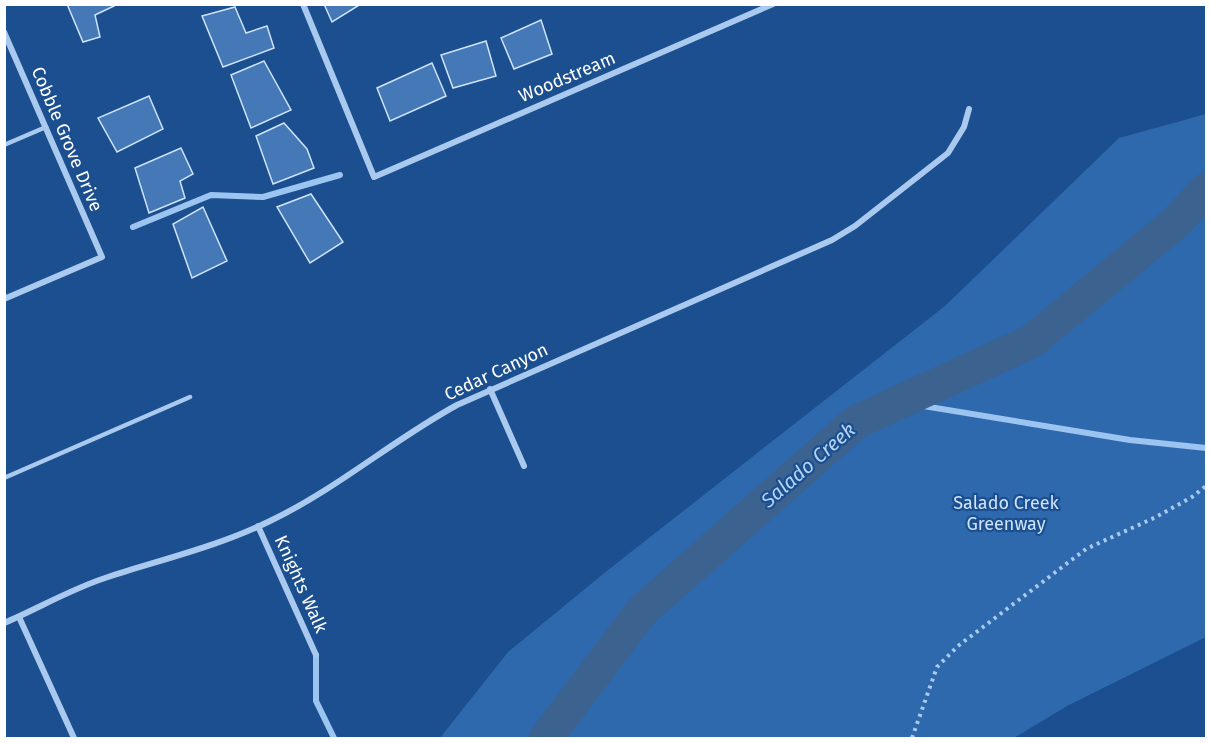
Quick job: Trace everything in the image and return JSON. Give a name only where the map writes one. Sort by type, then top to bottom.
[{"type":"street","name":"Woodstream","points":[[303,4],[374,177],[773,4]]},
{"type":"street","name":"Cobble Grove Drive","points":[[4,32],[102,257],[4,299]]},
{"type":"street","name":"Cedar Canyon","points":[[4,623],[106,578],[212,545],[258,526],[328,490],[425,422],[490,389],[821,244],[855,226],[948,153],[964,127],[969,109]]},
{"type":"street","points":[[490,389],[524,466]]},
{"type":"street","name":"Knights Walk","points":[[258,526],[316,655]]},
{"type":"street","points":[[19,616],[74,738]]},
{"type":"lane","points":[[4,145],[46,128]]},
{"type":"lane","points":[[4,478],[190,398]]},
{"type":"path","points":[[912,738],[937,667],[958,646],[1086,549],[1165,512],[1206,486]]},
{"type":"green space","name":"Salado Creek Greenway","points":[[1206,114],[1206,637],[1067,706],[1014,738],[440,738],[508,652],[608,570],[945,306],[1119,138]]},
{"type":"building","points":[[67,4],[114,4],[114,6],[95,15],[100,37],[83,42]]},
{"type":"building","points":[[324,4],[361,4],[332,22]]},
{"type":"building","points":[[235,7],[246,33],[267,26],[274,48],[223,67],[202,16]]},
{"type":"building","points":[[541,20],[552,54],[514,69],[501,38]]},
{"type":"building","points":[[486,41],[496,76],[453,88],[441,55]]},
{"type":"building","points":[[264,61],[291,110],[251,128],[231,75]]},
{"type":"building","points":[[432,63],[446,96],[390,121],[377,88]]},
{"type":"building","points":[[149,96],[163,129],[117,152],[98,118]]},
{"type":"building","points":[[284,123],[307,149],[314,168],[273,184],[256,136]]},
{"type":"building","points":[[181,148],[193,174],[180,181],[185,198],[149,213],[135,168]]},
{"type":"building","points":[[311,194],[343,242],[310,263],[277,207]]},
{"type":"building","points":[[203,207],[227,261],[192,278],[173,224]]},
{"type":"waterway","points":[[133,227],[211,195],[263,197],[340,175]]},
{"type":"waterway","name":"Salado Creek","points":[[546,738],[642,611],[856,422],[1032,341],[1175,223],[1206,190]]},
{"type":"waterway","points":[[899,402],[1130,440],[1206,448]]},
{"type":"waterway","points":[[316,655],[316,701],[334,738]]}]
